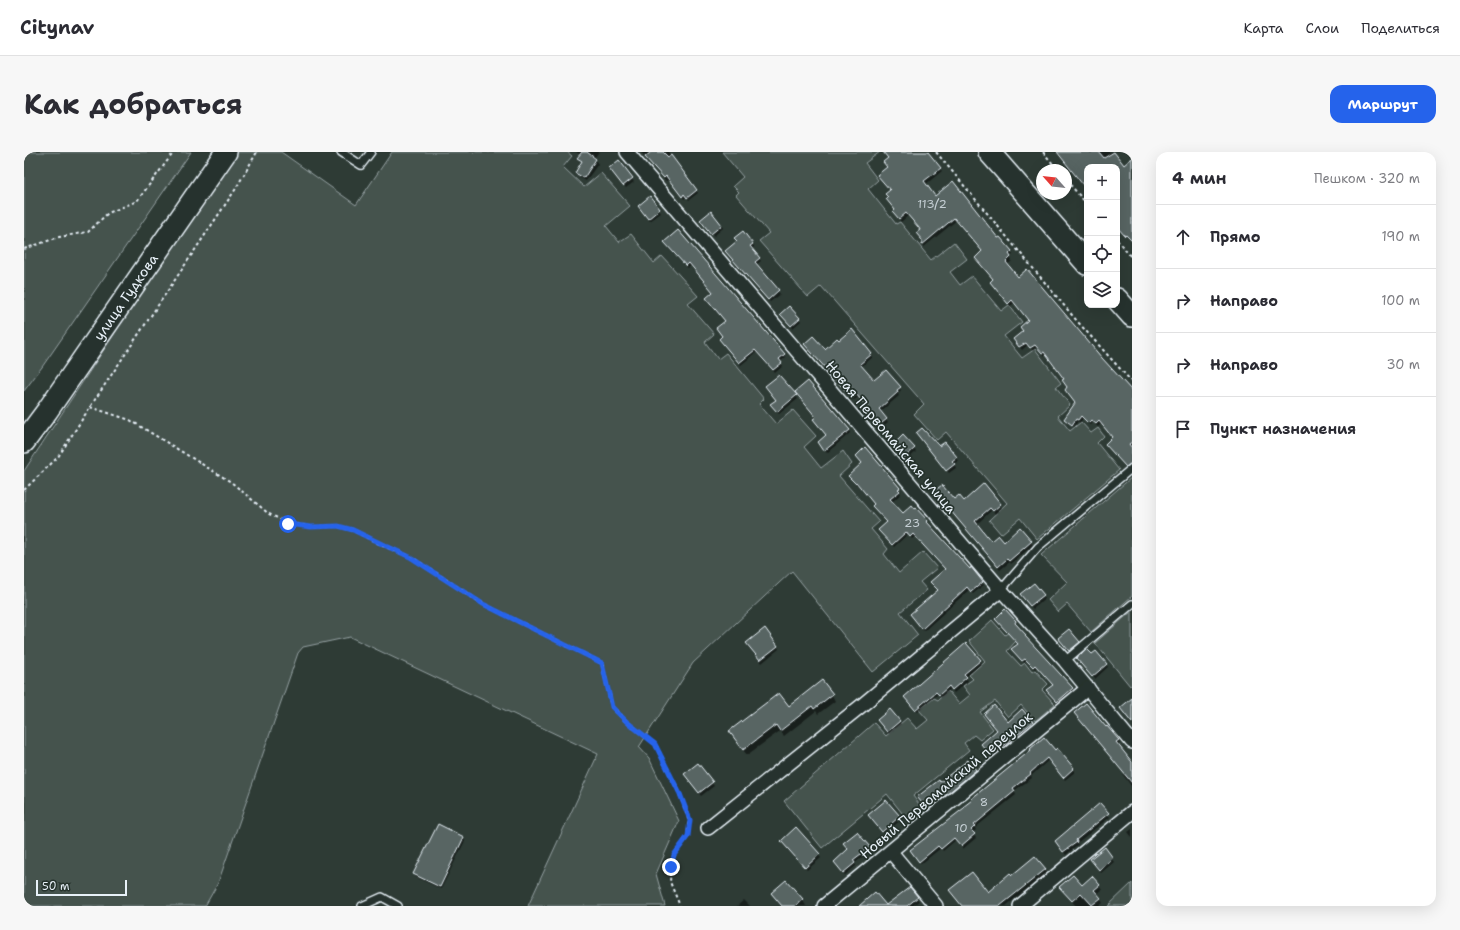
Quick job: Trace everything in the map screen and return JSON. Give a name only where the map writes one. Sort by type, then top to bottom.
[{"type":"main road","name":"улица Гудкова","points":[[24,442],[226,152]]},
{"type":"main road","points":[[989,152],[1084,261]]},
{"type":"main road","points":[[1120,302],[1132,316]]},
{"type":"street","name":"Новая Первомайская улица","points":[[627,152],[1001,590],[1065,661],[1132,742]]},
{"type":"street","points":[[708,828],[861,706],[1001,590]]},
{"type":"street","name":"Новый Первомайский переулок","points":[[824,906],[1088,688]]},
{"type":"street","points":[[1020,906],[1132,812]]},
{"type":"street","points":[[891,852],[936,906]]},
{"type":"lane","points":[[341,152],[360,165],[371,152]]},
{"type":"lane","points":[[1001,590],[1038,547],[1132,468]]},
{"type":"lane","points":[[1065,661],[1132,604]]},
{"type":"lane","points":[[362,906],[382,897],[398,906]]},
{"type":"path","points":[[24,249],[59,237],[88,232],[108,214],[137,201],[174,152]]},
{"type":"path","points":[[24,490],[58,457],[235,190],[256,152]]},
{"type":"path","points":[[936,152],[1077,321],[1132,382]]},
{"type":"path","points":[[1043,152],[1053,164]]},
{"type":"path","points":[[1072,187],[1084,201]]},
{"type":"path","points":[[1120,244],[1132,258]]},
{"type":"path","points":[[90,407],[130,420],[231,482],[269,514],[288,524],[311,527],[338,526],[353,530],[410,557],[483,604],[602,663],[612,707],[627,722],[655,744],[680,794],[690,820],[688,836],[674,855],[671,867],[670,882],[680,906]]},
{"type":"shaded area","points":[[24,152],[191,152],[24,391]]},
{"type":"shaded area","points":[[234,152],[281,152],[356,205],[392,152],[567,152],[572,156],[563,167],[584,187],[601,173],[630,206],[606,226],[619,242],[631,234],[654,263],[662,256],[698,296],[688,304],[714,334],[705,342],[718,359],[726,353],[764,399],[759,404],[776,424],[793,410],[816,436],[804,447],[821,468],[843,451],[852,464],[839,476],[879,522],[871,529],[888,549],[884,554],[899,573],[923,552],[937,568],[920,582],[927,590],[900,612],[918,635],[873,672],[792,571],[693,663],[639,747],[649,758],[679,821],[656,874],[665,906],[528,906],[598,754],[350,637],[303,647],[298,653],[218,883],[205,906],[24,906],[24,471]]},
{"type":"shaded area","points":[[722,152],[880,152],[865,163],[878,180],[868,189],[896,224],[900,222],[931,260],[954,242],[967,259],[950,272],[960,285],[972,276],[1001,311],[1009,305],[1022,322],[1004,336],[1022,358],[1035,349],[1061,383],[1056,387],[1070,405],[1058,416],[1070,431],[1081,422],[1091,433],[1098,428],[1104,436],[1097,443],[1119,470],[1037,539],[1020,518],[1001,534],[989,520],[1007,503],[946,432],[937,440],[914,414],[924,404],[821,286],[808,297],[759,241],[769,233],[736,195],[739,192],[733,186],[743,177]]},
{"type":"shaded area","points":[[1132,477],[1132,596],[1091,632],[1067,604],[1058,612],[1048,600],[1067,582],[1041,555]]},
{"type":"shaded area","points":[[1132,611],[1132,684],[1130,686],[1095,643]]},
{"type":"shaded area","points":[[992,620],[1005,635],[1009,632],[1016,641],[1007,651],[1021,666],[1025,663],[1032,672],[1035,670],[1048,684],[1042,690],[1055,704],[1035,721],[1021,705],[1008,717],[995,701],[980,712],[993,729],[980,740],[974,735],[964,743],[969,750],[913,796],[925,812],[910,823],[887,794],[822,848],[784,801],[874,723],[886,736],[907,718],[917,729],[928,720],[919,710],[934,698],[938,700],[948,691],[959,704],[970,695],[963,686],[973,679],[969,675],[985,661],[969,641]]},
{"type":"shaded area","points":[[1132,883],[1132,906],[1108,906]]},
{"type":"building","points":[[582,152],[587,152],[596,159],[584,178],[575,173],[582,161],[577,158]]},
{"type":"building","points":[[651,152],[663,152],[668,157],[671,155],[697,190],[687,198],[684,194],[682,197],[666,176],[664,178],[645,157]]},
{"type":"building","points":[[883,152],[928,152],[941,168],[924,181],[935,196],[953,181],[998,238],[1000,237],[1012,251],[1009,254],[1011,257],[1006,262],[1018,277],[1027,269],[1102,358],[1132,391],[1132,442],[1129,444],[1132,448],[1132,463],[1126,467],[1105,444],[1112,437],[1099,421],[1096,424],[1091,420],[1088,423],[1081,416],[1078,420],[1076,419],[1072,425],[1064,419],[1075,403],[1065,390],[1067,387],[1062,380],[1064,379],[1044,352],[1042,353],[1035,345],[1030,348],[1026,343],[1019,347],[1013,339],[1023,331],[1020,327],[1028,320],[1012,300],[1008,304],[990,282],[993,279],[975,258],[982,251],[954,218],[922,245],[922,240],[916,233],[920,230],[919,228],[906,213],[899,219],[893,212],[895,210],[886,199],[888,197],[885,194],[890,190],[877,175],[887,167],[883,162],[888,158]]},
{"type":"building","points":[[1057,152],[1099,152],[1104,158],[1114,152],[1124,165],[1132,158],[1132,241],[1120,230],[1120,164],[1084,164],[1084,186],[1072,171],[1072,164],[1066,164]]},
{"type":"building","points":[[619,160],[633,178],[623,186],[609,168]]},
{"type":"building","points":[[650,196],[660,209],[648,219],[638,206]]},
{"type":"building","points":[[711,211],[722,225],[711,234],[700,220]]},
{"type":"building","points":[[678,230],[785,354],[779,359],[782,363],[773,370],[755,350],[739,363],[719,339],[722,336],[716,328],[725,321],[706,298],[713,292],[689,263],[686,266],[664,242]]},
{"type":"building","points":[[743,231],[753,244],[750,246],[760,258],[755,262],[779,290],[768,300],[725,251],[737,241],[734,238]]},
{"type":"building","points":[[789,306],[800,318],[791,326],[780,314]]},
{"type":"building","points":[[852,329],[872,354],[860,364],[874,380],[886,370],[901,387],[897,390],[898,392],[879,409],[887,419],[877,427],[866,414],[870,411],[856,394],[852,398],[804,344],[813,336],[825,349],[837,338],[839,340]]},
{"type":"building","points":[[779,375],[797,395],[777,412],[770,404],[776,400],[765,386]]},
{"type":"building","points":[[808,381],[850,430],[824,451],[818,442],[826,435],[813,419],[816,417],[795,392]]},
{"type":"building","points":[[922,428],[939,446],[945,442],[957,457],[952,461],[955,464],[946,471],[916,433]]},
{"type":"building","points":[[903,435],[915,448],[904,458],[893,445]]},
{"type":"building","points":[[865,447],[900,488],[898,489],[900,491],[890,499],[903,513],[912,505],[915,509],[916,508],[928,521],[927,522],[970,569],[971,567],[983,582],[971,592],[967,587],[922,629],[910,614],[938,590],[930,582],[945,569],[913,534],[910,537],[906,532],[892,545],[878,530],[887,522],[872,506],[874,504],[856,482],[855,483],[848,476],[862,463],[856,456]]},
{"type":"building","points":[[984,483],[1001,504],[993,511],[990,508],[975,521],[991,541],[998,535],[1004,542],[1020,527],[1032,541],[1009,561],[1007,559],[998,567],[934,491],[942,485],[954,499],[959,495],[964,501]]},
{"type":"building","points":[[1034,583],[1044,595],[1030,606],[1020,594]]},
{"type":"building","points":[[1005,609],[1016,621],[1015,623],[1026,635],[1025,636],[1073,688],[1057,702],[1046,690],[1053,685],[1035,665],[1033,667],[1025,659],[1022,661],[1011,649],[1018,644],[995,619]]},
{"type":"building","points":[[765,628],[778,646],[760,660],[746,643]]},
{"type":"building","points":[[1069,629],[1080,642],[1069,651],[1058,638]]},
{"type":"building","points":[[966,643],[981,660],[964,674],[967,677],[952,690],[949,686],[939,695],[936,692],[915,710],[904,697]]},
{"type":"building","points":[[1087,649],[1092,654],[1096,651],[1107,664],[1092,677],[1076,658]]},
{"type":"building","points":[[822,680],[833,694],[814,709],[812,706],[780,731],[776,725],[743,750],[729,731],[779,693],[789,706]]},
{"type":"building","points":[[1132,698],[1132,723],[1120,708]]},
{"type":"building","points":[[1086,703],[1119,740],[1116,742],[1132,762],[1132,783],[1074,713]]},
{"type":"building","points":[[994,705],[1008,722],[1022,709],[1033,722],[991,756],[981,744],[997,730],[984,714]]},
{"type":"building","points":[[890,709],[900,721],[887,732],[877,720]]},
{"type":"building","points":[[1044,737],[1055,750],[1057,748],[1074,768],[1063,778],[1047,758],[1030,773],[1031,774],[1013,788],[1015,791],[974,825],[975,826],[971,830],[975,834],[961,846],[954,838],[941,849],[938,846],[919,862],[910,850],[964,808],[963,807],[972,800],[971,799],[1031,750],[1030,749]]},
{"type":"building","points":[[968,760],[976,770],[928,810],[917,797],[939,780],[940,782]]},
{"type":"building","points":[[698,763],[713,782],[699,793],[684,774]]},
{"type":"building","points":[[886,800],[900,816],[882,832],[868,815]]},
{"type":"building","points":[[1100,803],[1109,813],[1076,840],[1077,842],[1063,852],[1055,841]]},
{"type":"building","points":[[438,824],[464,837],[440,887],[413,874]]},
{"type":"building","points":[[796,827],[820,854],[805,868],[781,841]]},
{"type":"building","points":[[857,832],[870,847],[853,860],[855,863],[843,873],[834,862],[848,849],[843,843]]},
{"type":"building","points":[[1105,847],[1113,858],[1099,870],[1090,859]]},
{"type":"building","points":[[1035,856],[1046,869],[1000,906],[962,906],[949,890],[972,872],[988,892],[1010,873],[1012,875]]},
{"type":"building","points":[[1073,875],[1082,885],[1092,876],[1100,885],[1094,890],[1101,898],[1092,905],[1081,893],[1072,901],[1059,887]]},
{"type":"building","points":[[786,880],[803,899],[795,906],[782,906],[771,893]]},
{"type":"building","points":[[910,887],[918,897],[907,906],[859,906],[875,892],[886,905]]},
{"type":"route","points":[[288,524],[311,527],[338,526],[353,530],[410,557],[483,604],[602,663],[612,707],[627,722],[655,744],[680,794],[690,820],[688,836],[674,855],[671,867]]}]
